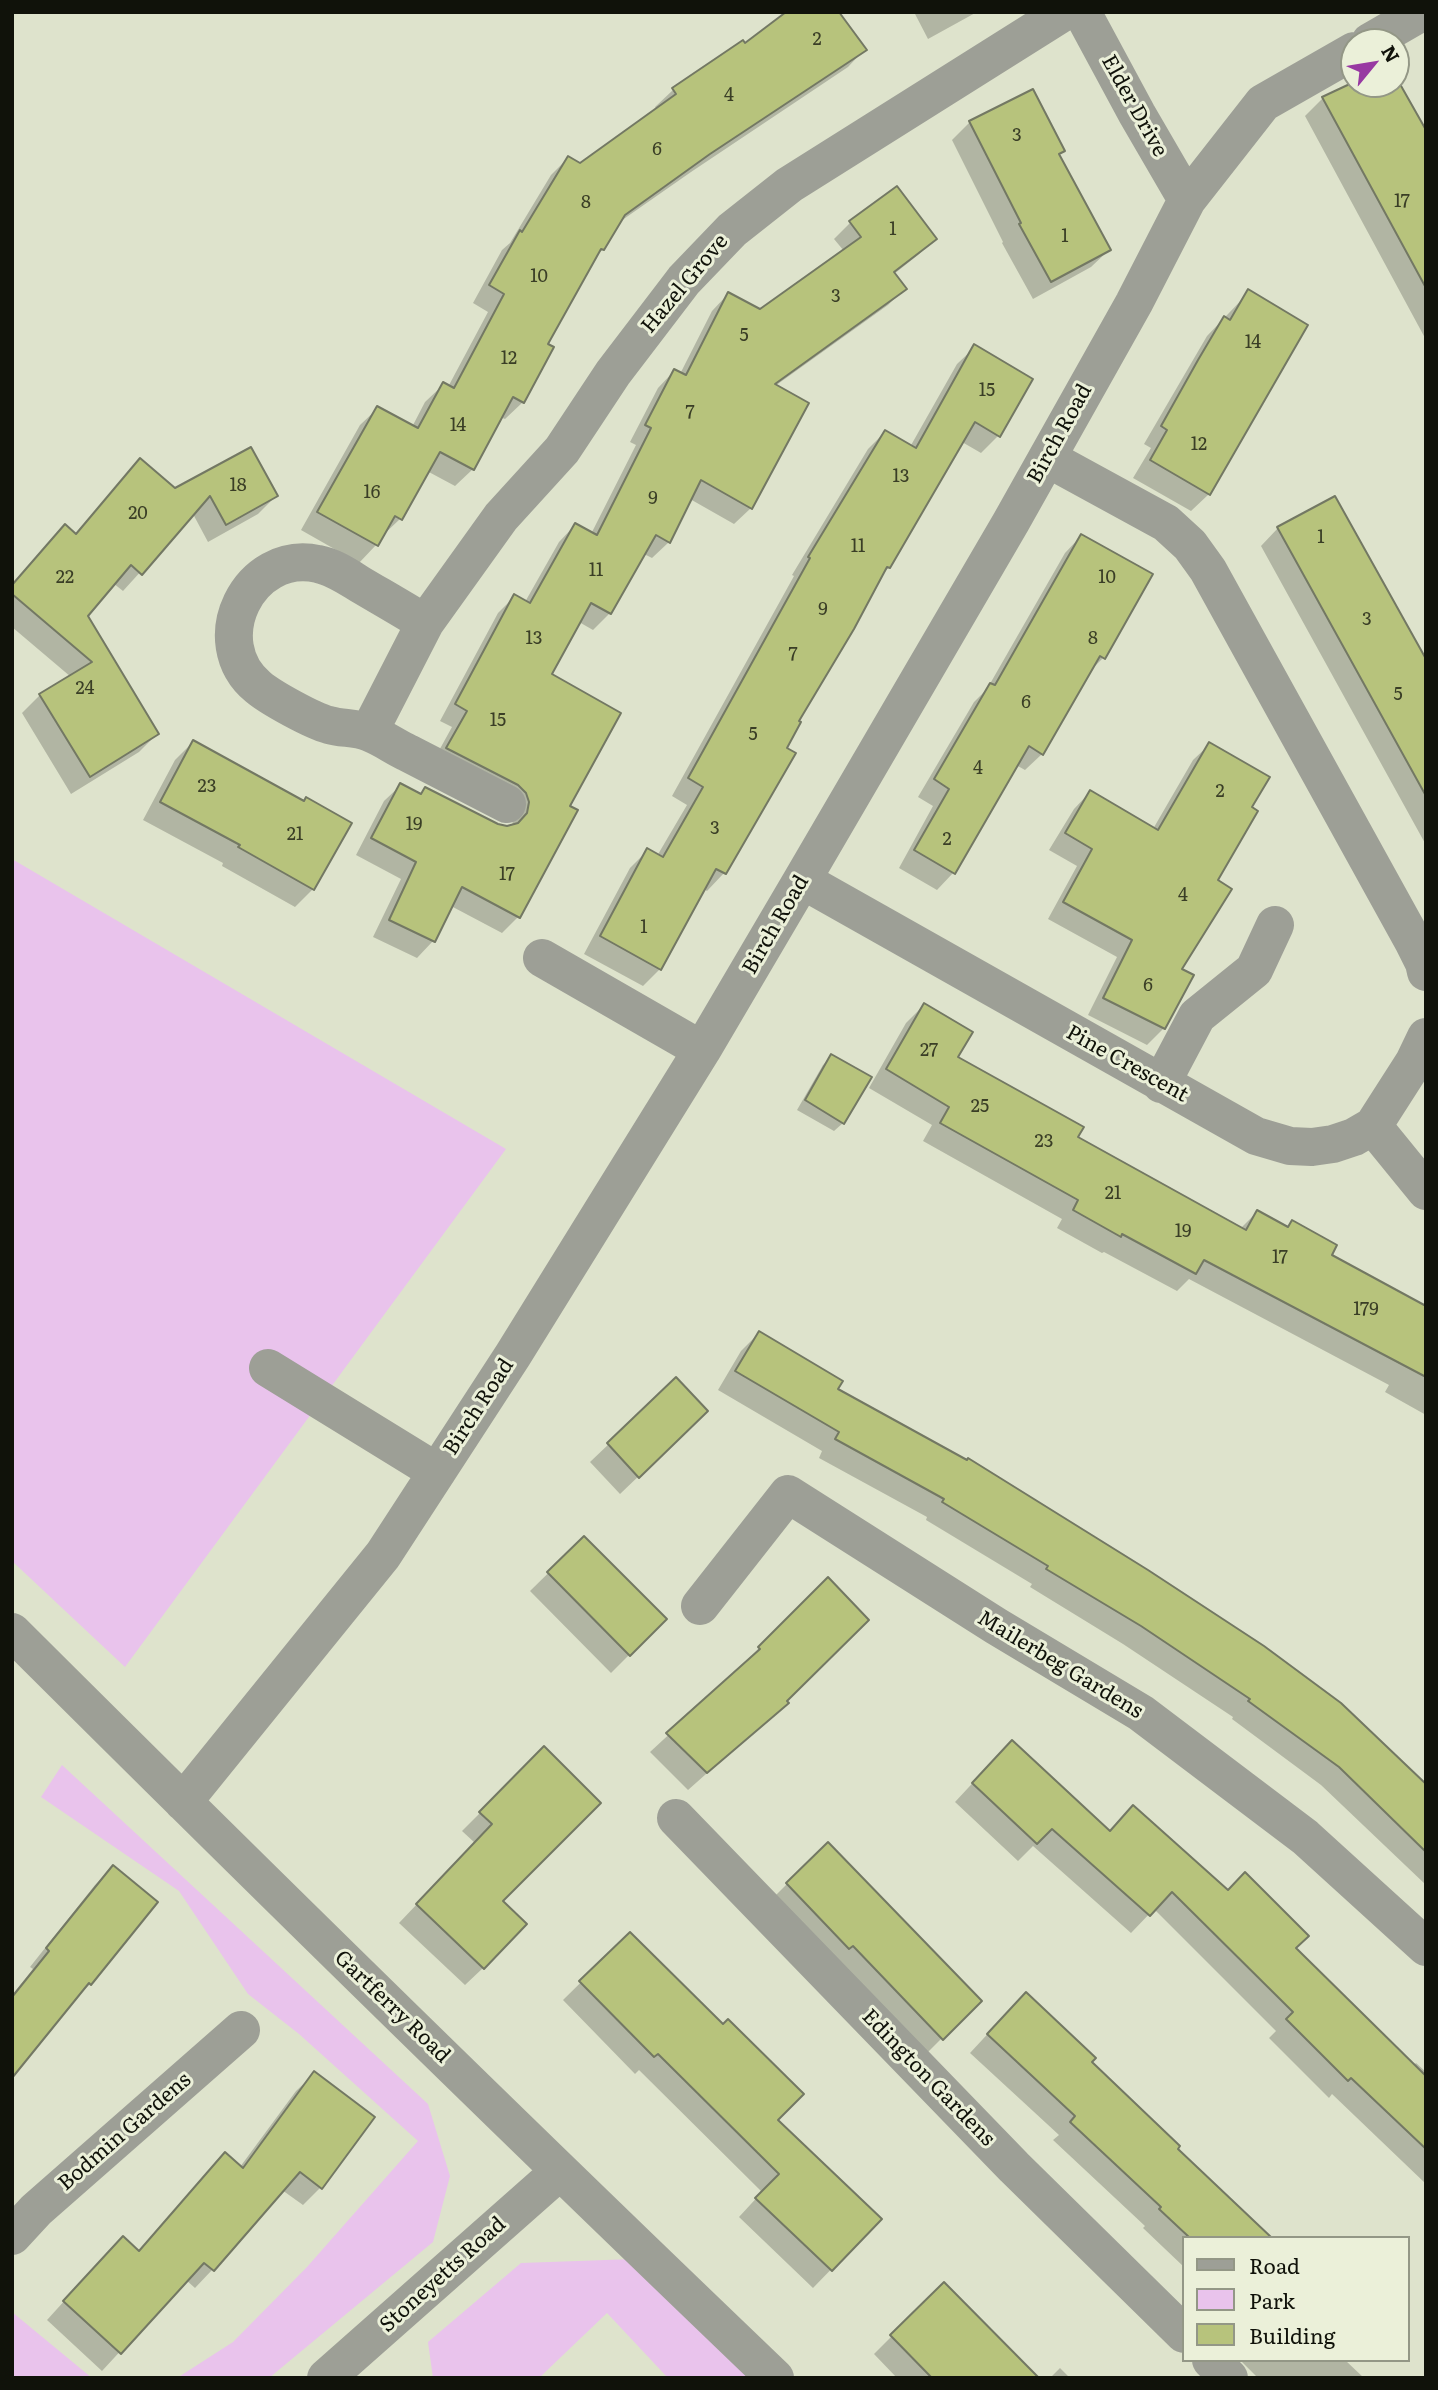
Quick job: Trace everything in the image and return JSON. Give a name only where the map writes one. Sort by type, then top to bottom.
[{"type":"street","name":"Hazel Grove","points":[[369,732],[425,623],[501,517],[562,450],[612,373],[684,280],[732,230],[789,185],[1064,12]]},
{"type":"street","name":"Elder Drive","points":[[1082,12],[1187,200]]},
{"type":"street","points":[[1394,28],[1422,12]]},
{"type":"street","name":"Birch Road","points":[[183,1802],[383,1555],[438,1472],[702,1050],[1047,458],[1134,303],[1187,200],[1263,103],[1340,59]]},
{"type":"street","points":[[1047,458],[1166,523],[1190,545],[1208,570],[1413,940],[1426,972]]},
{"type":"street","points":[[425,623],[337,571],[318,564],[297,563],[276,568],[259,579],[246,593],[237,611],[234,633],[237,656],[258,687],[327,725],[369,732],[507,804]]},
{"type":"street","name":"Pine Crescent","points":[[802,880],[1256,1136],[1290,1146],[1312,1147],[1354,1137],[1373,1126]]},
{"type":"street","points":[[1161,1084],[1197,1016],[1254,971],[1275,925]]},
{"type":"street","points":[[542,958],[702,1050]]},
{"type":"street","points":[[1426,1037],[1414,1062],[1373,1126],[1426,1191]]},
{"type":"street","points":[[268,1368],[438,1472]]},
{"type":"street","name":"Mailerbeg Gardens","points":[[700,1606],[788,1494],[996,1626],[1141,1713],[1305,1837],[1426,1947]]},
{"type":"street","name":"Gartferry Road","points":[[12,1632],[559,2172],[775,2378]]},
{"type":"street","name":"Edington Gardens","points":[[676,1818],[1014,2166],[1182,2332]]},
{"type":"street","name":"Bodmin Gardens","points":[[12,2236],[36,2210],[241,2030]]},
{"type":"street","name":"Stoneyetts Road","points":[[333,2376],[559,2172]]},
{"type":"street","points":[[1213,2362],[1228,2378]]},
{"type":"green space","points":[[12,859],[506,1149],[125,1667],[12,1561]]},
{"type":"green space","points":[[62,1765],[428,2104],[450,2176],[433,2242],[269,2378],[177,2378],[233,2342],[307,2267],[418,2141],[299,2034],[248,1994],[179,1891],[41,1797]]},
{"type":"green space","points":[[634,2259],[750,2378],[668,2378],[607,2313],[539,2378],[433,2378],[428,2342],[521,2263]]},
{"type":"green space","points":[[12,2312],[92,2378],[12,2378]]},
{"type":"building","points":[[786,12],[839,12],[867,50],[710,154],[625,215],[604,250],[601,249],[548,344],[554,347],[524,403],[513,397],[474,470],[440,452],[402,520],[395,516],[378,546],[317,512],[377,406],[418,428],[443,382],[454,388],[504,294],[489,285],[520,230],[522,232],[568,156],[580,163],[676,94],[672,88],[743,40],[745,43]]},
{"type":"building","points":[[1033,89],[1065,151],[1059,154],[1111,250],[1051,282],[1019,224],[1021,223],[969,121]]},
{"type":"building","points":[[1340,89],[1340,98],[1408,98],[1426,130],[1426,288],[1322,97]]},
{"type":"building","points":[[897,186],[937,239],[894,272],[907,289],[775,384],[809,403],[752,509],[701,480],[670,543],[656,535],[611,614],[591,603],[552,674],[621,713],[570,806],[578,810],[520,918],[462,887],[435,942],[389,920],[416,862],[371,838],[400,783],[421,794],[425,787],[498,824],[507,826],[518,823],[527,813],[529,802],[526,793],[518,785],[446,748],[467,711],[455,704],[514,594],[530,603],[575,523],[597,535],[651,428],[645,425],[674,369],[686,375],[728,292],[760,309],[861,237],[849,221]]},
{"type":"building","points":[[1248,289],[1308,325],[1210,495],[1150,460],[1167,430],[1161,426],[1198,360],[1224,316],[1230,320]]},
{"type":"building","points":[[974,344],[1033,379],[1000,437],[975,422],[890,568],[887,567],[854,629],[799,721],[801,722],[787,748],[796,753],[726,874],[716,869],[661,970],[600,936],[647,848],[663,857],[703,787],[688,778],[810,558],[808,557],[885,430],[916,448]]},
{"type":"building","points":[[251,447],[278,496],[226,525],[210,496],[142,575],[131,565],[88,616],[159,734],[90,777],[39,694],[92,662],[12,594],[12,585],[65,524],[76,534],[140,458],[175,488]]},
{"type":"building","points":[[1335,496],[1426,659],[1426,796],[1277,527]]},
{"type":"building","points":[[1081,534],[1153,574],[1105,659],[1100,656],[1043,755],[1029,746],[955,874],[914,850],[949,789],[934,779],[990,683],[995,685]]},
{"type":"building","points":[[193,740],[304,801],[306,797],[352,823],[314,890],[238,847],[240,845],[160,802]]},
{"type":"building","points":[[1209,742],[1270,777],[1252,807],[1258,811],[1218,880],[1232,889],[1182,969],[1194,975],[1165,1029],[1103,998],[1132,940],[1063,902],[1092,849],[1065,833],[1090,790],[1158,830]]},
{"type":"building","points":[[924,1003],[973,1032],[958,1057],[1084,1127],[1078,1137],[1246,1230],[1257,1210],[1288,1227],[1292,1220],[1337,1245],[1332,1255],[1426,1306],[1426,1377],[1204,1260],[1196,1274],[1122,1234],[1121,1237],[1073,1210],[1078,1200],[940,1123],[949,1107],[886,1069]]},
{"type":"building","points":[[831,1054],[872,1077],[844,1124],[805,1100]]},
{"type":"building","points":[[759,1331],[843,1381],[838,1389],[967,1460],[968,1458],[1148,1570],[1264,1646],[1341,1703],[1426,1784],[1426,1852],[1339,1767],[1248,1701],[1250,1699],[1141,1626],[1046,1569],[1048,1566],[942,1502],[944,1499],[835,1439],[839,1432],[735,1371]]},
{"type":"building","points":[[676,1377],[708,1411],[639,1478],[607,1443]]},
{"type":"building","points":[[584,1536],[667,1619],[630,1656],[547,1572]]},
{"type":"building","points":[[828,1577],[869,1620],[787,1701],[789,1703],[707,1773],[666,1733],[760,1649],[758,1647]]},
{"type":"building","points":[[1012,1740],[1110,1831],[1133,1805],[1228,1890],[1245,1872],[1309,1936],[1296,1948],[1426,2076],[1426,2149],[1351,2078],[1348,2081],[1286,2019],[1293,2012],[1172,1892],[1150,1916],[1052,1829],[1037,1844],[972,1783]]},
{"type":"building","points":[[544,1746],[601,1803],[503,1901],[527,1924],[484,1969],[416,1904],[492,1824],[479,1812]]},
{"type":"building","points":[[828,1842],[982,2001],[943,2040],[853,1946],[849,1949],[786,1883]]},
{"type":"building","points":[[113,1865],[158,1902],[12,2078],[12,1997],[49,1951],[46,1948]]},
{"type":"building","points":[[630,1932],[723,2024],[728,2019],[804,2094],[778,2120],[882,2219],[832,2271],[755,2198],[779,2174],[658,2054],[654,2057],[579,1981]]},
{"type":"building","points":[[1026,1992],[1096,2058],[1092,2062],[1180,2146],[1178,2149],[1270,2236],[1188,2236],[1159,2209],[1161,2207],[1070,2122],[1075,2116],[987,2034]]},
{"type":"building","points":[[314,2071],[375,2117],[322,2189],[300,2172],[214,2271],[204,2263],[121,2354],[63,2301],[123,2236],[139,2251],[225,2152],[243,2168]]},
{"type":"building","points":[[944,2282],[1039,2378],[932,2378],[890,2335]]}]
